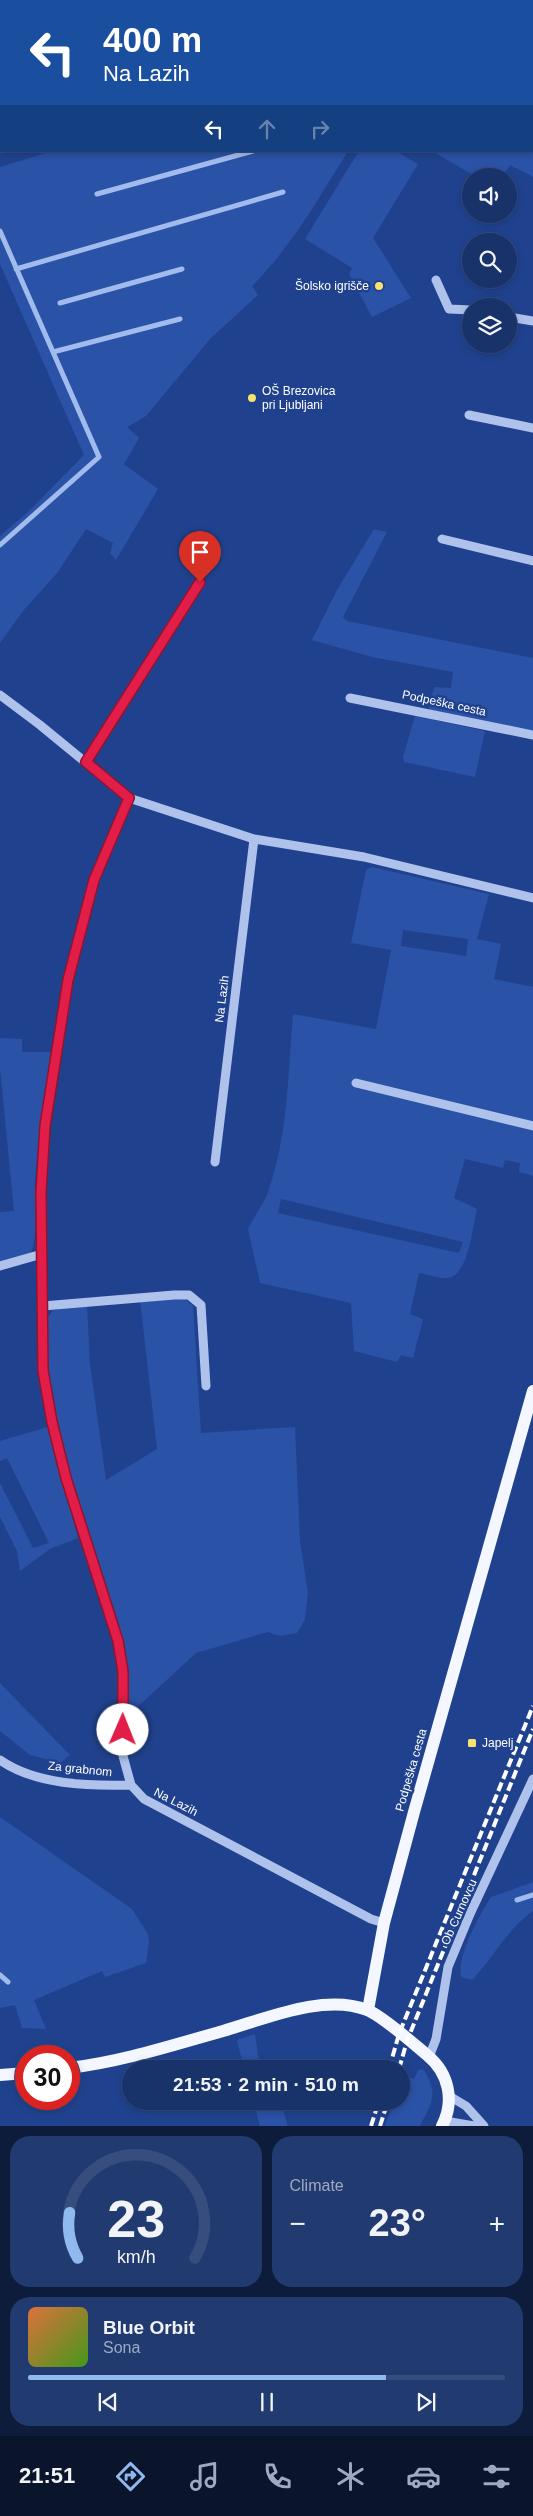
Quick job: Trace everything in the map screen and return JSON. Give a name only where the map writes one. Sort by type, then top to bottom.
[{"type":"main road","name":"Podpeška cesta","points":[[368,2010],[384,1923],[533,1391]]},
{"type":"main road","points":[[80,2066],[150,2050],[286,2012],[324,2005],[343,2005],[368,2010],[430,2057],[445,2078],[451,2097],[444,2123]]},
{"type":"main road","points":[[0,2075],[15,2074]]},
{"type":"street","points":[[436,280],[449,309],[462,310]]},
{"type":"street","points":[[517,318],[533,321]]},
{"type":"street","points":[[469,415],[533,428]]},
{"type":"street","points":[[442,539],[533,560]]},
{"type":"street","points":[[86,762],[200,582]]},
{"type":"street","points":[[0,695],[129,798],[254,839],[364,857],[533,898]]},
{"type":"street","name":"Podpeška cesta","points":[[350,698],[533,735]]},
{"type":"street","points":[[129,798],[94,880],[68,980],[45,1126],[41,1192],[44,1306],[43,1371],[52,1422],[66,1478],[118,1641],[123,1672],[123,1756],[131,1785]]},
{"type":"street","name":"Na Lazih","points":[[215,1162],[254,839]]},
{"type":"street","points":[[356,1084],[533,1126]]},
{"type":"street","points":[[0,1266],[42,1254]]},
{"type":"street","points":[[44,1306],[139,1296],[189,1295],[201,1305],[206,1386]]},
{"type":"street","name":"Za grabnom","points":[[0,1760],[12,1768],[44,1779],[96,1785],[131,1785]]},
{"type":"street","name":"Ob Curnovcu","points":[[430,2057],[436,2039],[448,1967],[470,1914],[532,1782]]},
{"type":"street","name":"Na Lazih","points":[[131,1785],[144,1799],[372,1919],[384,1923]]},
{"type":"street","points":[[451,2097],[466,2106],[484,2126]]},
{"type":"street","points":[[444,2123],[474,2126]]},
{"type":"shaded area","points":[[49,152],[347,152],[280,255],[252,286],[258,295],[210,339],[146,416],[127,427],[139,438],[124,464],[158,489],[116,560],[110,553],[113,543],[86,529],[58,572],[23,611],[0,643],[0,536],[29,511],[84,455],[0,264],[0,167]]},
{"type":"shaded area","points":[[358,152],[398,152],[418,164],[373,238],[411,298],[372,317],[349,274],[352,268],[305,239]]},
{"type":"shaded area","points":[[438,152],[533,152],[533,177],[510,165],[508,168],[462,168],[437,154]]},
{"type":"shaded area","points":[[374,529],[387,532],[343,617],[347,621],[533,658],[533,732],[429,710],[430,698],[435,687],[451,688],[453,672],[372,657],[312,640],[337,590]]},
{"type":"shaded area","points":[[415,716],[485,731],[475,777],[404,762],[403,757]]},
{"type":"shaded area","points":[[372,867],[489,894],[477,939],[501,944],[494,979],[533,987],[533,1176],[519,1172],[520,1163],[505,1160],[503,1168],[465,1159],[454,1198],[477,1209],[465,1260],[454,1276],[447,1278],[419,1273],[410,1314],[423,1319],[413,1358],[401,1355],[397,1362],[354,1351],[351,1303],[260,1283],[248,1229],[268,1192],[280,1149],[286,1104],[293,1014],[376,1029],[391,950],[351,943],[366,870]],"holes":[[[403,930],[468,939],[466,956],[401,946]],[[281,1199],[463,1242],[459,1253],[278,1213]]]},
{"type":"shaded area","points":[[0,1038],[22,1039],[22,1052],[51,1052],[36,1165],[36,1227],[33,1245],[31,1253],[0,1261],[0,1212],[14,1211],[0,1068]]},
{"type":"shaded area","points":[[185,1299],[193,1306],[201,1433],[295,1427],[300,1542],[308,1593],[305,1619],[297,1633],[280,1636],[268,1632],[196,1653],[132,1712],[129,1711],[129,1671],[123,1641],[73,1485],[56,1417],[47,1367],[47,1319],[53,1310],[87,1305],[90,1364],[106,1480],[157,1449],[140,1300]]},
{"type":"shaded area","points":[[48,1427],[78,1538],[50,1549],[20,1571],[17,1551],[0,1517],[0,1483],[33,1548],[49,1543],[7,1458],[0,1461],[0,1441]]},
{"type":"shaded area","points":[[0,1683],[70,1755],[60,1763],[30,1755],[0,1731]]},
{"type":"shaded area","points":[[0,1817],[132,1909],[148,1934],[149,1942],[146,1963],[105,1977],[102,1971],[34,2000],[46,2029],[22,2028],[15,2005],[0,2008]]},
{"type":"shaded area","points":[[533,1882],[533,1911],[508,1935],[472,1980],[461,1977],[462,1958],[466,1947],[475,1925],[491,1897]]},
{"type":"shaded area","points":[[255,2034],[259,2060],[242,2060],[237,2040]]},
{"type":"shaded area","points":[[419,2069],[424,2070],[429,2079],[432,2092],[430,2104],[420,2126],[385,2126],[391,2110],[410,2110],[410,2078],[414,2079]]},
{"type":"shaded area","points":[[256,2110],[283,2110],[288,2126],[260,2126]]},
{"type":"waterway","points":[[97,194],[249,152]]},
{"type":"waterway","points":[[16,269],[283,192]]},
{"type":"waterway","points":[[0,231],[99,457],[0,545]]},
{"type":"waterway","points":[[60,303],[182,269]]},
{"type":"waterway","points":[[53,352],[180,319]]},
{"type":"waterway","points":[[517,1900],[533,1895]]},
{"type":"waterway","points":[[0,1975],[8,1982]]},
{"type":"railway","points":[[392,2060],[399,2034],[533,1706]]},
{"type":"railway","points":[[402,2060],[407,2041],[533,1729]]},
{"type":"railway","points":[[371,2126],[376,2110]]},
{"type":"railway","points":[[380,2126],[385,2110]]},
{"type":"place","name":"Šolsko igrišče","points":[[379,286]]},
{"type":"place","name":"OŠ Brezovica pri Ljubljani","points":[[252,398]]},
{"type":"place","name":"Japelj","points":[[472,1743]]},
{"type":"route","points":[[123,1730],[123,1672],[118,1641],[66,1478],[52,1422],[43,1371],[44,1306],[41,1192],[45,1126],[68,980],[94,880],[129,798],[86,762],[200,582]]}]
